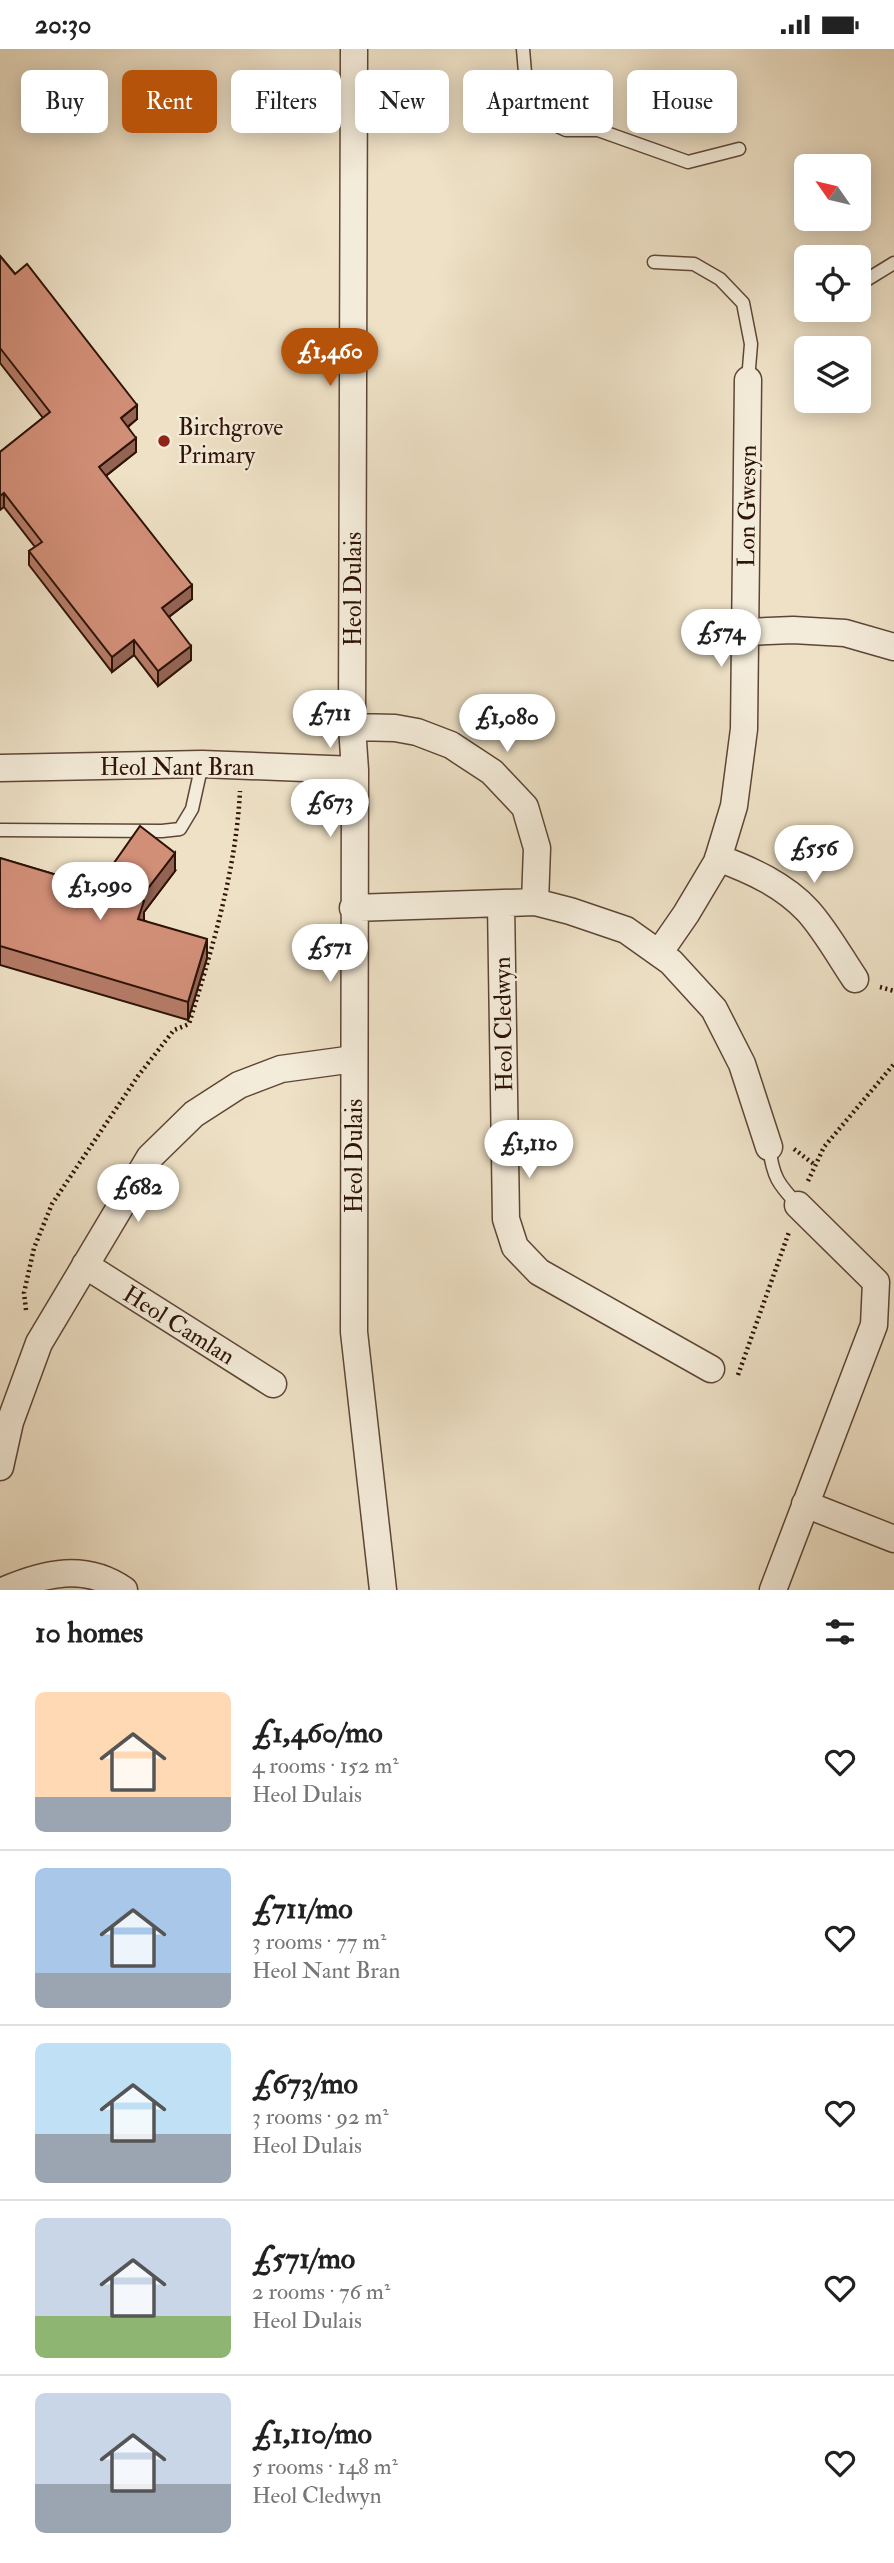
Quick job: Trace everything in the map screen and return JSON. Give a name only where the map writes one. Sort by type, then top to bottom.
[{"type":"street","name":"Heol Dulais","points":[[354,49],[354,1332],[383,1590]]},
{"type":"street","name":"Lon Gwesyn","points":[[659,953],[686,914],[718,858],[734,806],[744,729],[748,380]]},
{"type":"street","points":[[745,632],[793,630],[845,633],[894,647]]},
{"type":"street","points":[[352,727],[417,732],[451,745],[492,772],[525,807],[537,848],[535,902]]},
{"type":"street","name":"Heol Nant Bran","points":[[0,768],[202,764],[355,770]]},
{"type":"street","points":[[718,858],[741,866],[780,887],[808,912],[855,979]]},
{"type":"street","points":[[353,908],[535,902],[626,930],[671,963],[714,1009],[742,1064],[769,1147]]},
{"type":"street","name":"Heol Cledwyn","points":[[501,904],[506,1219],[515,1247],[539,1272],[711,1369]]},
{"type":"street","points":[[1,1458],[10,1422],[39,1343],[150,1157],[194,1114],[239,1085],[281,1069],[354,1059]]},
{"type":"street","points":[[773,1590],[874,1325],[885,1282],[798,1205]]},
{"type":"street","name":"Heol Camlan","points":[[85,1265],[273,1384]]},
{"type":"street","points":[[805,1504],[894,1539]]},
{"type":"street","points":[[5,1590],[28,1580],[65,1572],[98,1576],[124,1590]]},
{"type":"lane","points":[[523,49],[527,96],[540,118],[566,130],[598,130],[688,162],[740,149]]},
{"type":"lane","points":[[654,262],[694,264],[720,279],[743,303],[751,344],[748,380]]},
{"type":"lane","points":[[871,277],[894,263]]},
{"type":"lane","points":[[0,830],[180,829],[192,809],[202,764]]},
{"type":"lane","points":[[769,1147],[772,1171],[782,1189],[798,1205]]},
{"type":"path","points":[[39,1343],[28,1326],[24,1293],[34,1248],[52,1203],[138,1076],[174,1030],[189,1024],[209,959],[238,834],[242,766]]},
{"type":"building","points":[[0,256],[15,274],[27,264],[137,405],[121,418],[136,438],[99,467],[192,585],[162,608],[191,646],[158,671],[134,640],[112,657],[29,551],[42,542],[4,493],[0,496],[0,452],[50,412],[0,348]]},
{"type":"building","points":[[140,826],[175,853],[139,900],[144,901],[138,919],[207,939],[188,1002],[0,946],[0,858],[97,887]]},
{"type":"place","name":"Birchgrove Primary","points":[[164,441]]}]
